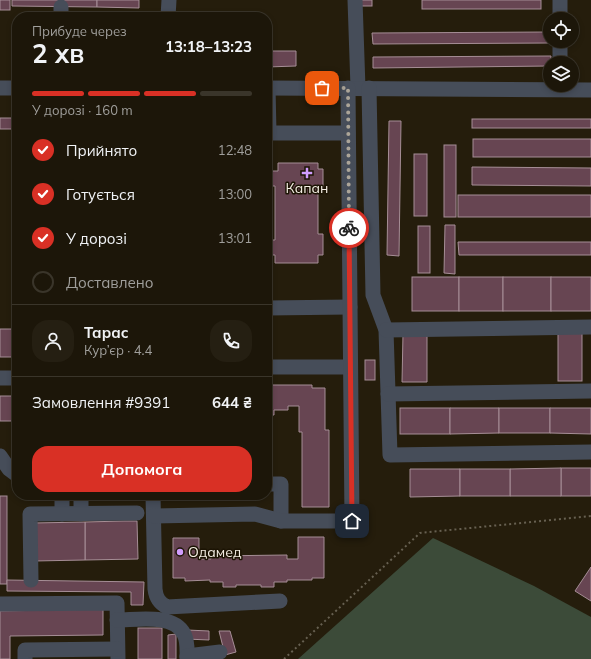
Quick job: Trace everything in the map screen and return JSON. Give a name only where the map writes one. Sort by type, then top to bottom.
[{"type":"street","points":[[168,0],[168,12]]},
{"type":"street","points":[[355,0],[358,88],[373,295],[386,330],[390,455],[591,452]]},
{"type":"street","points":[[560,0],[560,12]]},
{"type":"street","points":[[272,88],[543,87]]},
{"type":"street","points":[[0,88],[12,88]]},
{"type":"street","points":[[154,516],[255,514],[282,521],[352,521],[348,133],[358,88]]},
{"type":"street","points":[[579,89],[591,90]]},
{"type":"street","points":[[272,134],[348,133]]},
{"type":"street","points":[[272,308],[350,307]]},
{"type":"street","points":[[386,330],[591,327]]},
{"type":"street","points":[[272,367],[350,367]]},
{"type":"street","points":[[0,378],[12,378]]},
{"type":"street","points":[[388,394],[591,391]]},
{"type":"street","points":[[0,456],[12,471]]},
{"type":"street","points":[[272,484],[281,484],[282,521]]},
{"type":"street","points":[[62,500],[62,514]]},
{"type":"street","points":[[81,500],[82,514]]},
{"type":"street","points":[[153,500],[155,595],[161,604],[167,607],[280,601]]},
{"type":"street","points":[[31,580],[30,514],[137,513]]},
{"type":"street","points":[[0,604],[117,603],[118,654],[25,650],[25,659]]},
{"type":"street","points":[[117,620],[169,621],[177,626],[184,634],[186,640],[187,657],[220,652],[211,659]]},
{"type":"path","points":[[284,659],[420,533],[591,516]]},
{"type":"green space","points":[[433,538],[534,586],[591,617],[591,659],[298,659]]},
{"type":"building","points":[[0,0],[10,0],[10,10],[0,10]]},
{"type":"building","points":[[12,0],[97,0],[97,7],[12,6]]},
{"type":"building","points":[[97,0],[139,0],[139,8],[97,7]]},
{"type":"building","points":[[359,0],[372,0],[372,6],[359,6]]},
{"type":"building","points":[[422,0],[541,0],[541,9],[422,9]]},
{"type":"building","points":[[543,32],[543,43],[373,44],[372,33]]},
{"type":"building","points":[[272,51],[296,51],[296,66],[272,67]]},
{"type":"building","points":[[543,56],[543,66],[373,68],[373,57]]},
{"type":"building","points":[[0,118],[12,118],[12,129],[0,129]]},
{"type":"building","points":[[472,119],[591,119],[591,128],[472,128]]},
{"type":"building","points":[[389,121],[401,121],[399,256],[387,255]]},
{"type":"building","points":[[473,139],[591,139],[591,157],[473,157]]},
{"type":"building","points":[[444,145],[456,145],[456,217],[444,217]]},
{"type":"building","points":[[414,154],[427,154],[427,216],[414,216]]},
{"type":"building","points":[[278,163],[318,163],[318,169],[323,169],[323,192],[318,192],[318,234],[323,234],[323,255],[318,255],[318,263],[275,263],[275,255],[272,255],[272,240],[275,240],[275,186],[272,186],[272,171],[278,171]]},
{"type":"building","points":[[472,167],[591,168],[591,186],[472,185]]},
{"type":"building","points":[[458,195],[591,195],[591,217],[458,217]]},
{"type":"building","points":[[445,225],[455,225],[455,274],[444,273]]},
{"type":"building","points":[[418,226],[430,226],[430,273],[418,273]]},
{"type":"building","points":[[458,242],[591,242],[591,255],[459,255]]},
{"type":"building","points":[[412,277],[459,277],[459,311],[412,311]]},
{"type":"building","points":[[459,277],[503,277],[503,311],[459,311]]},
{"type":"building","points":[[503,277],[551,277],[551,311],[503,311]]},
{"type":"building","points":[[551,277],[591,277],[591,311],[551,311]]},
{"type":"building","points":[[0,329],[12,329],[12,357],[0,357]]},
{"type":"building","points":[[558,333],[582,333],[582,381],[558,381]]},
{"type":"building","points":[[403,334],[427,334],[427,382],[402,382]]},
{"type":"building","points":[[365,360],[375,360],[375,380],[365,380]]},
{"type":"building","points":[[272,385],[312,385],[312,388],[325,388],[325,430],[329,430],[329,507],[302,507],[302,432],[299,432],[299,406],[288,406],[288,410],[274,410],[274,415],[272,415]]},
{"type":"building","points":[[0,396],[12,396],[12,421],[0,421]]},
{"type":"building","points":[[400,408],[450,408],[450,434],[400,434]]},
{"type":"building","points":[[450,408],[499,408],[499,433],[450,434]]},
{"type":"building","points":[[499,408],[550,408],[550,433],[499,433]]},
{"type":"building","points":[[550,408],[591,408],[591,434],[550,433]]},
{"type":"building","points":[[561,468],[591,468],[591,496],[561,496]]},
{"type":"building","points":[[561,468],[561,496],[510,496],[510,469]]},
{"type":"building","points":[[410,469],[460,469],[460,496],[410,497]]},
{"type":"building","points":[[460,469],[510,469],[510,496],[460,496]]},
{"type":"building","points":[[0,496],[7,496],[7,584],[0,584]]},
{"type":"building","points":[[137,521],[138,559],[85,560],[85,522]]},
{"type":"building","points":[[85,522],[85,560],[34,561],[33,523]]},
{"type":"building","points":[[298,537],[324,537],[324,578],[274,582],[274,587],[261,587],[261,585],[236,585],[236,587],[223,587],[223,582],[210,582],[210,580],[185,581],[185,578],[173,578],[173,538],[199,538],[199,559],[211,559],[211,556],[287,555],[287,559],[298,559]]},
{"type":"building","points":[[591,567],[591,601],[575,591]]},
{"type":"building","points":[[7,580],[144,582],[143,605],[131,605],[131,592],[7,591]]},
{"type":"building","points":[[103,609],[103,635],[10,636],[10,659],[0,659],[0,611]]},
{"type":"building","points":[[138,628],[162,628],[162,659],[138,659]]},
{"type":"building","points":[[187,630],[209,631],[209,640],[186,639]]},
{"type":"building","points":[[219,631],[230,631],[236,652],[225,655]]},
{"type":"building","points":[[176,634],[176,659],[168,659],[168,635]]},
{"type":"way so far","points":[[322,88],[348,88],[349,228]]},
{"type":"place","name":"Капан","points":[[307,173]]},
{"type":"place","name":"Одамед","points":[[180,552]]},
{"type":"route","points":[[349,228],[352,521]]}]
